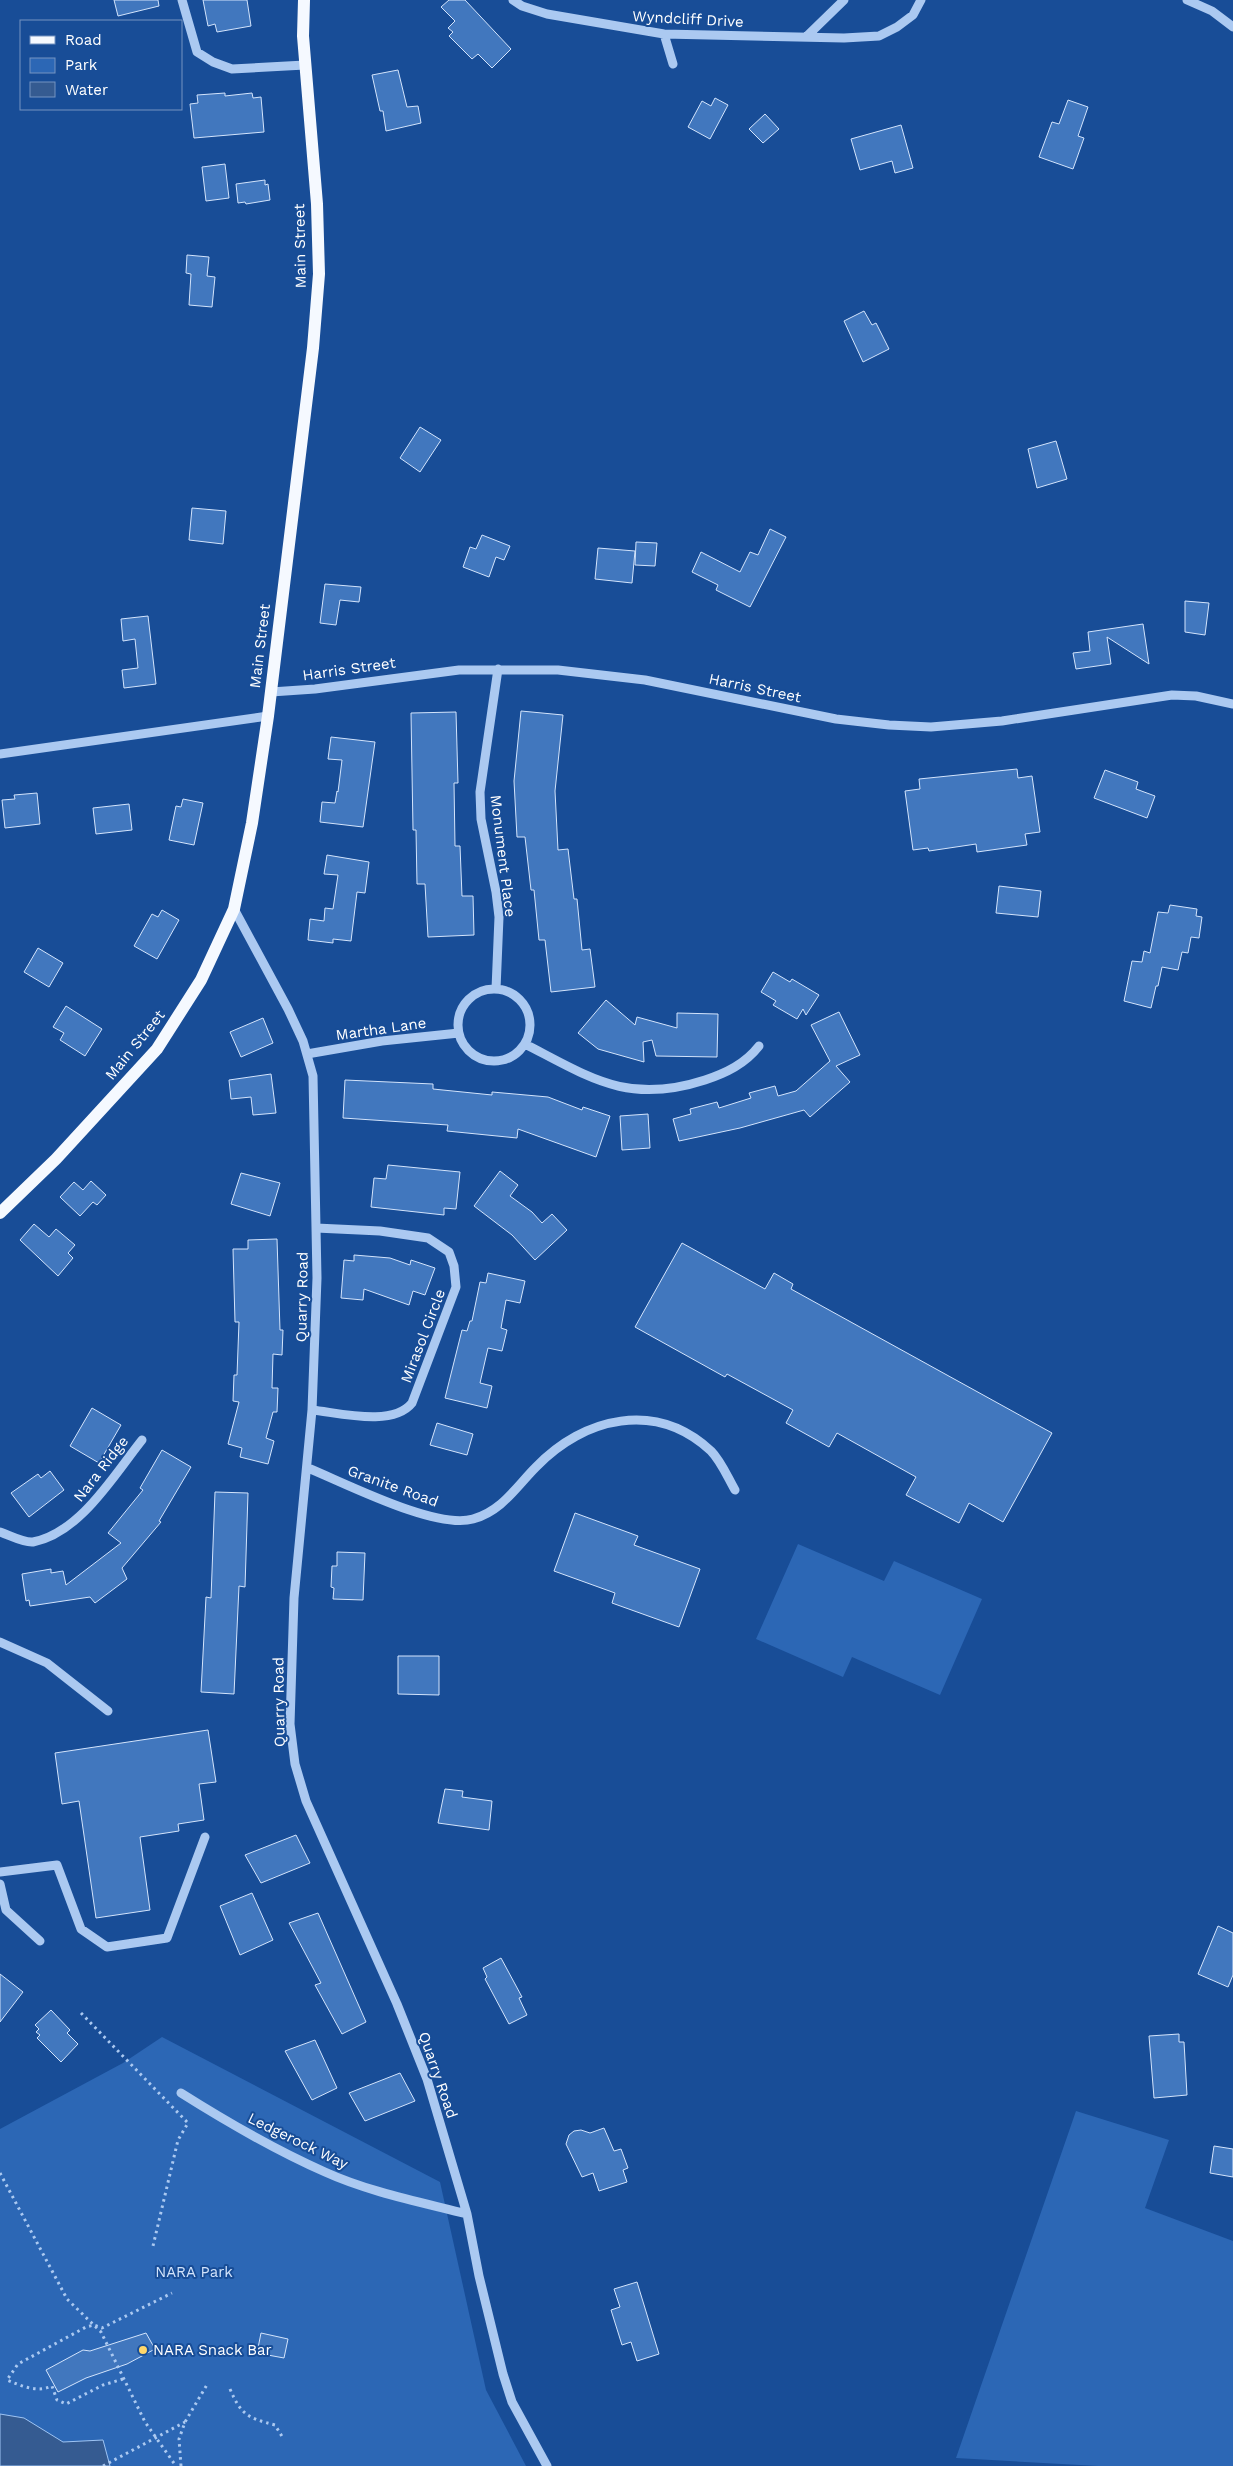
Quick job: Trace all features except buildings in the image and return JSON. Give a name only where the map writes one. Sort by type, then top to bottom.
[{"type":"main road","name":"Main Street","points":[[0,1213],[56,1159],[157,1048],[201,980],[234,909],[252,823],[268,716],[313,348],[319,274],[317,204],[305,65],[304,0]]},
{"type":"street","points":[[182,0],[197,52],[213,62],[232,69],[305,65]]},
{"type":"street","name":"Wyndcliff Drive","points":[[513,0],[522,6],[547,14],[664,34],[806,37],[879,36],[913,15],[922,0]]},
{"type":"street","points":[[806,37],[844,0]]},
{"type":"street","points":[[1187,0],[1212,11],[1233,27]]},
{"type":"street","points":[[664,34],[673,64]]},
{"type":"street","name":"Harris Street","points":[[271,692],[315,689],[431,672],[498,668],[558,670],[624,677],[836,719],[910,726],[954,726],[994,722],[1172,695],[1196,696],[1233,704]]},
{"type":"street","name":"Monument Place","points":[[496,989],[498,917],[496,892],[481,819],[480,792],[498,668]]},
{"type":"street","points":[[0,754],[268,716]]},
{"type":"street","name":"Quarry Road","points":[[234,909],[288,1009],[307,1054],[313,1076],[317,1278],[308,1468],[294,1598],[290,1724],[295,1764],[306,1801],[397,2004],[427,2080],[467,2214],[479,2276],[503,2374],[512,2402],[547,2466]]},
{"type":"street","points":[[496,989],[515,995],[528,1011],[530,1031],[526,1044],[509,1058],[488,1061],[469,1051],[459,1033],[461,1011],[469,999],[482,991],[496,989]]},
{"type":"street","name":"Martha Lane","points":[[307,1054],[382,1041],[459,1033]]},
{"type":"street","points":[[526,1044],[610,1086],[648,1091],[685,1086],[719,1075],[745,1061],[759,1046]]},
{"type":"street","name":"Mirasol Circle","points":[[312,1410],[381,1417],[398,1414],[408,1408],[412,1402],[456,1287],[454,1266],[449,1252],[428,1238],[380,1231],[316,1228]]},
{"type":"street","name":"Granite Road","points":[[308,1468],[406,1508],[447,1520],[471,1520],[493,1512],[521,1486],[535,1467],[562,1444],[595,1426],[633,1419],[673,1426],[693,1438],[712,1452],[735,1490]]},
{"type":"street","name":"Nara Ridge","points":[[0,1532],[32,1542],[61,1530],[84,1514],[142,1440]]},
{"type":"street","points":[[0,1642],[47,1663],[108,1711]]},
{"type":"street","points":[[0,1872],[57,1865],[81,1928],[107,1947],[167,1938],[206,1837]]},
{"type":"street","points":[[0,1884],[3,1913],[40,1940]]},
{"type":"street","name":"Ledgerock Way","points":[[181,2093],[268,2144],[326,2173],[389,2194],[467,2214]]},
{"type":"path","points":[[81,2013],[188,2123],[178,2140],[153,2246]]},
{"type":"path","points":[[0,2173],[67,2299],[101,2332],[123,2379],[156,2438],[176,2466]]},
{"type":"path","points":[[123,2379],[103,2385],[66,2404],[57,2400],[52,2386],[43,2390],[34,2389],[7,2380],[18,2364],[86,2327],[94,2325],[102,2328],[172,2293]]},
{"type":"path","points":[[180,2466],[179,2439],[185,2422],[208,2383]]},
{"type":"path","points":[[230,2389],[238,2409],[256,2420],[275,2425],[283,2438]]},
{"type":"path","points":[[103,2466],[185,2422]]},
{"type":"green space","points":[[798,1544],[884,1581],[894,1561],[982,1599],[940,1695],[852,1657],[843,1677],[756,1639]]},
{"type":"green space","name":"NARA Park","points":[[162,2037],[440,2182],[486,2390],[526,2466],[0,2466],[0,2129],[123,2063]]},
{"type":"green space","points":[[1076,2111],[1169,2140],[1145,2208],[1233,2241],[1233,2466],[1098,2466],[956,2458]]},
{"type":"water","points":[[0,2414],[24,2418],[63,2442],[103,2440],[110,2466],[0,2466]]},
{"type":"place","name":"NARA Snack Bar","points":[[143,2350]]}]
